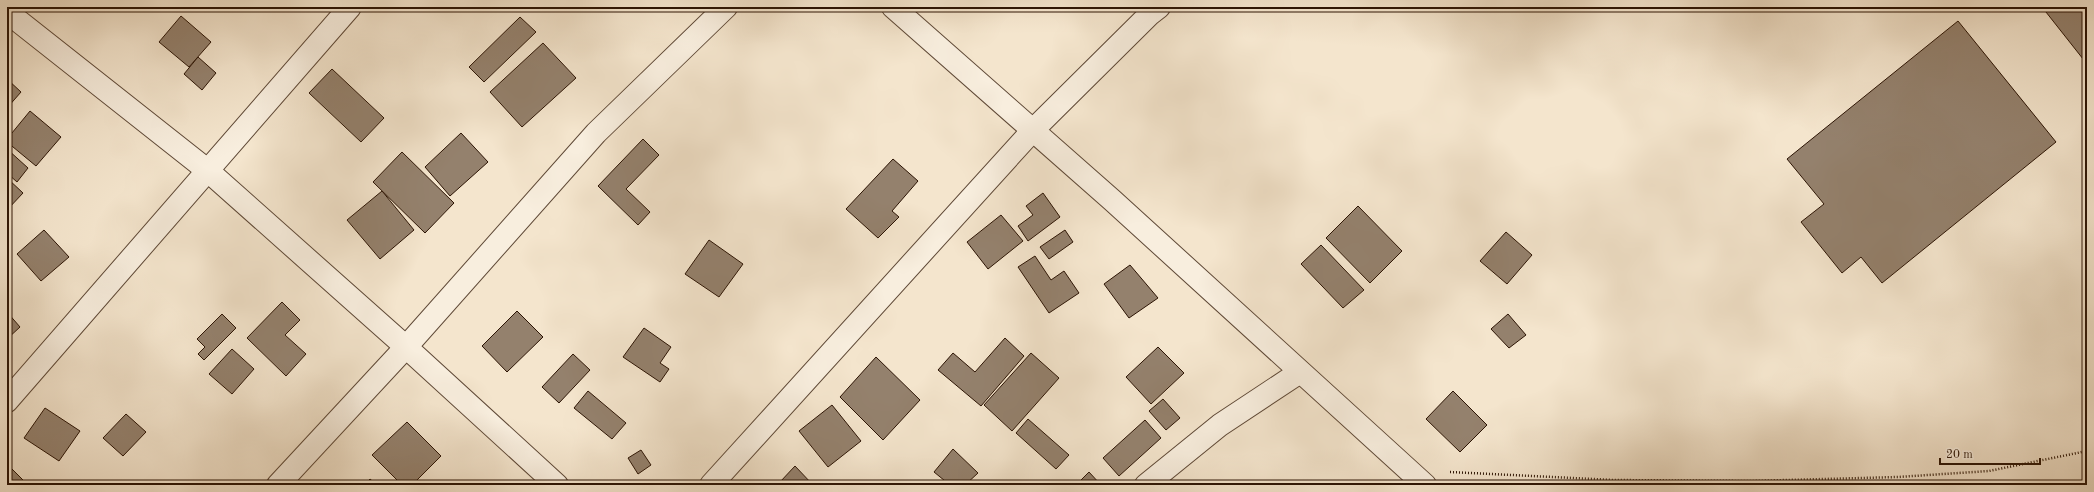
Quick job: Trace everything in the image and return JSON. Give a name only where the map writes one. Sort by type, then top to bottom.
[{"type":"street","points":[[7,401],[350,7]]},
{"type":"street","points":[[278,485],[406,347],[596,134],[726,7]]},
{"type":"street","points":[[893,7],[1033,130],[1425,485]]},
{"type":"street","points":[[711,485],[1033,130],[1150,14],[1159,7]]},
{"type":"street","points":[[7,12],[207,170],[406,347],[557,485]]},
{"type":"street","points":[[1146,485],[1220,425],[1300,372]]},
{"type":"path","points":[[1408,470],[1614,480],[1750,481],[1898,477],[1990,471],[2087,451]]},
{"type":"building","points":[[2042,7],[2087,7],[2087,64]]},
{"type":"building","points":[[181,16],[211,42],[189,67],[159,42]]},
{"type":"building","points":[[520,17],[536,32],[484,82],[469,67]]},
{"type":"building","points":[[1958,21],[2056,142],[1882,283],[1861,257],[1842,273],[1801,222],[1824,204],[1787,159]]},
{"type":"building","points":[[543,43],[576,78],[522,127],[490,92]]},
{"type":"building","points":[[198,57],[216,73],[202,90],[184,74]]},
{"type":"building","points":[[332,69],[384,118],[361,142],[309,93]]},
{"type":"building","points":[[7,79],[21,92],[7,108]]},
{"type":"building","points":[[30,111],[61,137],[36,166],[7,142],[7,139]]},
{"type":"building","points":[[461,133],[488,162],[450,196],[425,167]]},
{"type":"building","points":[[643,139],[659,155],[626,189],[650,212],[638,225],[598,186]]},
{"type":"building","points":[[7,149],[28,168],[17,182],[7,173]]},
{"type":"building","points":[[402,152],[454,203],[425,233],[373,182]]},
{"type":"building","points":[[893,159],[918,181],[892,211],[899,217],[878,238],[846,209]]},
{"type":"building","points":[[7,178],[23,193],[7,210]]},
{"type":"building","points":[[382,191],[414,230],[380,259],[347,220]]},
{"type":"building","points":[[1043,193],[1060,217],[1028,241],[1018,226],[1033,215],[1026,206]]},
{"type":"building","points":[[1358,206],[1402,251],[1370,283],[1326,238]]},
{"type":"building","points":[[1001,215],[1023,241],[988,269],[967,242]]},
{"type":"building","points":[[44,230],[69,257],[41,281],[17,254]]},
{"type":"building","points":[[1065,230],[1073,242],[1049,259],[1040,247]]},
{"type":"building","points":[[1506,232],[1532,255],[1507,284],[1480,261]]},
{"type":"building","points":[[709,240],[743,264],[719,297],[685,274]]},
{"type":"building","points":[[1321,245],[1364,290],[1343,308],[1301,264]]},
{"type":"building","points":[[1035,256],[1051,280],[1064,271],[1079,293],[1049,313],[1018,267]]},
{"type":"building","points":[[1130,265],[1158,298],[1129,318],[1104,284]]},
{"type":"building","points":[[282,302],[300,320],[285,335],[306,354],[286,376],[247,338]]},
{"type":"building","points":[[517,311],[543,337],[507,372],[482,346]]},
{"type":"building","points":[[7,312],[20,327],[7,339]]},
{"type":"building","points":[[222,314],[236,328],[204,360],[198,354],[205,347],[197,339]]},
{"type":"building","points":[[1508,314],[1526,335],[1509,348],[1491,329]]},
{"type":"building","points":[[644,328],[671,347],[660,363],[669,369],[660,382],[623,357]]},
{"type":"building","points":[[1005,338],[1024,356],[981,406],[938,370],[953,353],[975,372]]},
{"type":"building","points":[[1158,347],[1184,373],[1151,404],[1126,377]]},
{"type":"building","points":[[232,349],[254,369],[232,394],[209,374]]},
{"type":"building","points":[[1031,353],[1059,378],[1012,431],[984,405]]},
{"type":"building","points":[[573,354],[590,370],[559,403],[542,387]]},
{"type":"building","points":[[876,357],[920,400],[883,440],[840,397]]},
{"type":"building","points":[[588,391],[626,423],[612,439],[574,408]]},
{"type":"building","points":[[1453,391],[1487,425],[1460,452],[1426,419]]},
{"type":"building","points":[[1163,399],[1180,418],[1166,430],[1149,411]]},
{"type":"building","points":[[832,405],[861,441],[828,467],[799,431]]},
{"type":"building","points":[[45,408],[80,431],[59,461],[24,438]]},
{"type":"building","points":[[126,414],[146,432],[123,456],[103,438]]},
{"type":"building","points":[[1028,419],[1069,455],[1056,469],[1016,433]]},
{"type":"building","points":[[1145,420],[1161,438],[1119,476],[1103,458]]},
{"type":"building","points":[[407,422],[441,456],[412,485],[402,485],[372,455]]},
{"type":"building","points":[[953,449],[978,473],[965,485],[950,485],[934,472]]},
{"type":"building","points":[[641,450],[651,465],[638,474],[628,458]]},
{"type":"building","points":[[7,464],[28,485],[7,485]]},
{"type":"building","points":[[795,466],[813,485],[783,485],[780,482]]},
{"type":"building","points":[[1089,472],[1101,485],[1076,485]]},
{"type":"building","points":[[370,479],[377,485],[364,485]]}]
